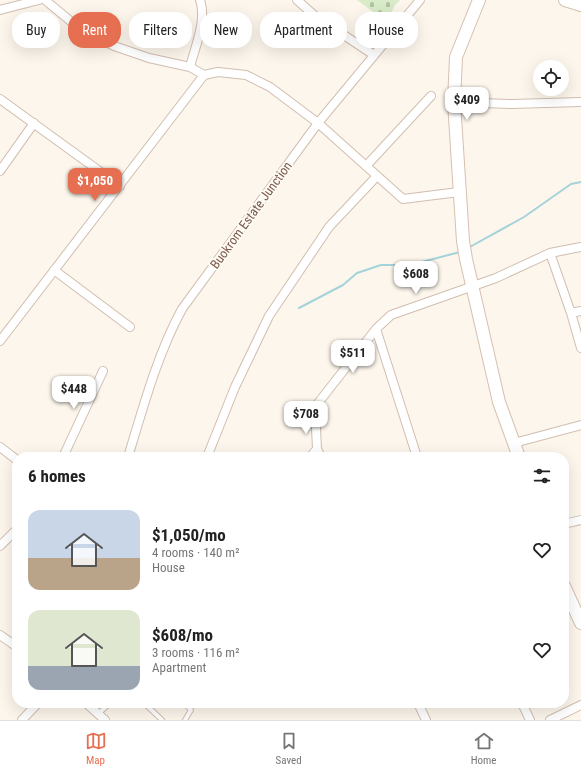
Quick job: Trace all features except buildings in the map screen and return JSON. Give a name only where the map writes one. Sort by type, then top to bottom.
[{"type":"street","points":[[0,10],[39,0]]},
{"type":"street","points":[[45,0],[80,29],[114,46],[149,58],[190,67],[204,75]]},
{"type":"street","points":[[190,67],[202,17],[203,7],[200,0]]},
{"type":"street","points":[[297,0],[315,16],[374,55]]},
{"type":"street","name":"Buokrom Estate Junction","points":[[130,452],[159,360],[172,327],[182,309],[318,123],[420,0]]},
{"type":"street","points":[[479,0],[456,57],[454,102],[463,241],[472,287],[499,402],[517,452]]},
{"type":"street","points":[[565,0],[581,5]]},
{"type":"street","points":[[0,341],[204,75],[218,72],[246,75],[270,87],[318,123],[402,199],[459,192]]},
{"type":"street","points":[[366,166],[431,96]]},
{"type":"street","points":[[0,99],[120,186]]},
{"type":"street","points":[[454,102],[511,104],[581,102]]},
{"type":"street","points":[[0,171],[34,123]]},
{"type":"street","points":[[210,452],[235,387],[269,316],[329,227],[377,176]]},
{"type":"street","points":[[318,452],[317,449],[315,407],[376,329],[391,315],[472,287],[550,253],[581,247]]},
{"type":"street","points":[[550,253],[571,313],[581,348]]},
{"type":"street","points":[[54,270],[130,327]]},
{"type":"street","points":[[571,313],[581,311]]},
{"type":"street","points":[[376,329],[415,452]]},
{"type":"street","points":[[65,452],[103,370]]},
{"type":"street","points":[[514,443],[581,425]]},
{"type":"street","points":[[0,447],[12,456]]},
{"type":"street","points":[[569,523],[581,520]]},
{"type":"street","points":[[0,546],[12,534]]},
{"type":"street","points":[[569,597],[581,623]]},
{"type":"street","points":[[0,635],[12,643]]},
{"type":"street","points":[[550,720],[581,705]]},
{"type":"street","points":[[22,720],[33,708]]},
{"type":"street","points":[[91,708],[104,720]]},
{"type":"street","points":[[420,708],[426,720]]},
{"type":"street","points":[[524,708],[530,720]]},
{"type":"lane","points":[[98,714],[105,708]]},
{"type":"lane","points":[[149,708],[162,720]]},
{"type":"lane","points":[[184,720],[190,710],[188,708]]},
{"type":"green space","points":[[357,0],[400,0],[392,12],[373,12]]},
{"type":"waterway","points":[[468,248],[524,217],[571,184],[581,182]]},
{"type":"waterway","points":[[299,308],[343,285],[357,273],[381,265],[410,265],[460,252]]}]
